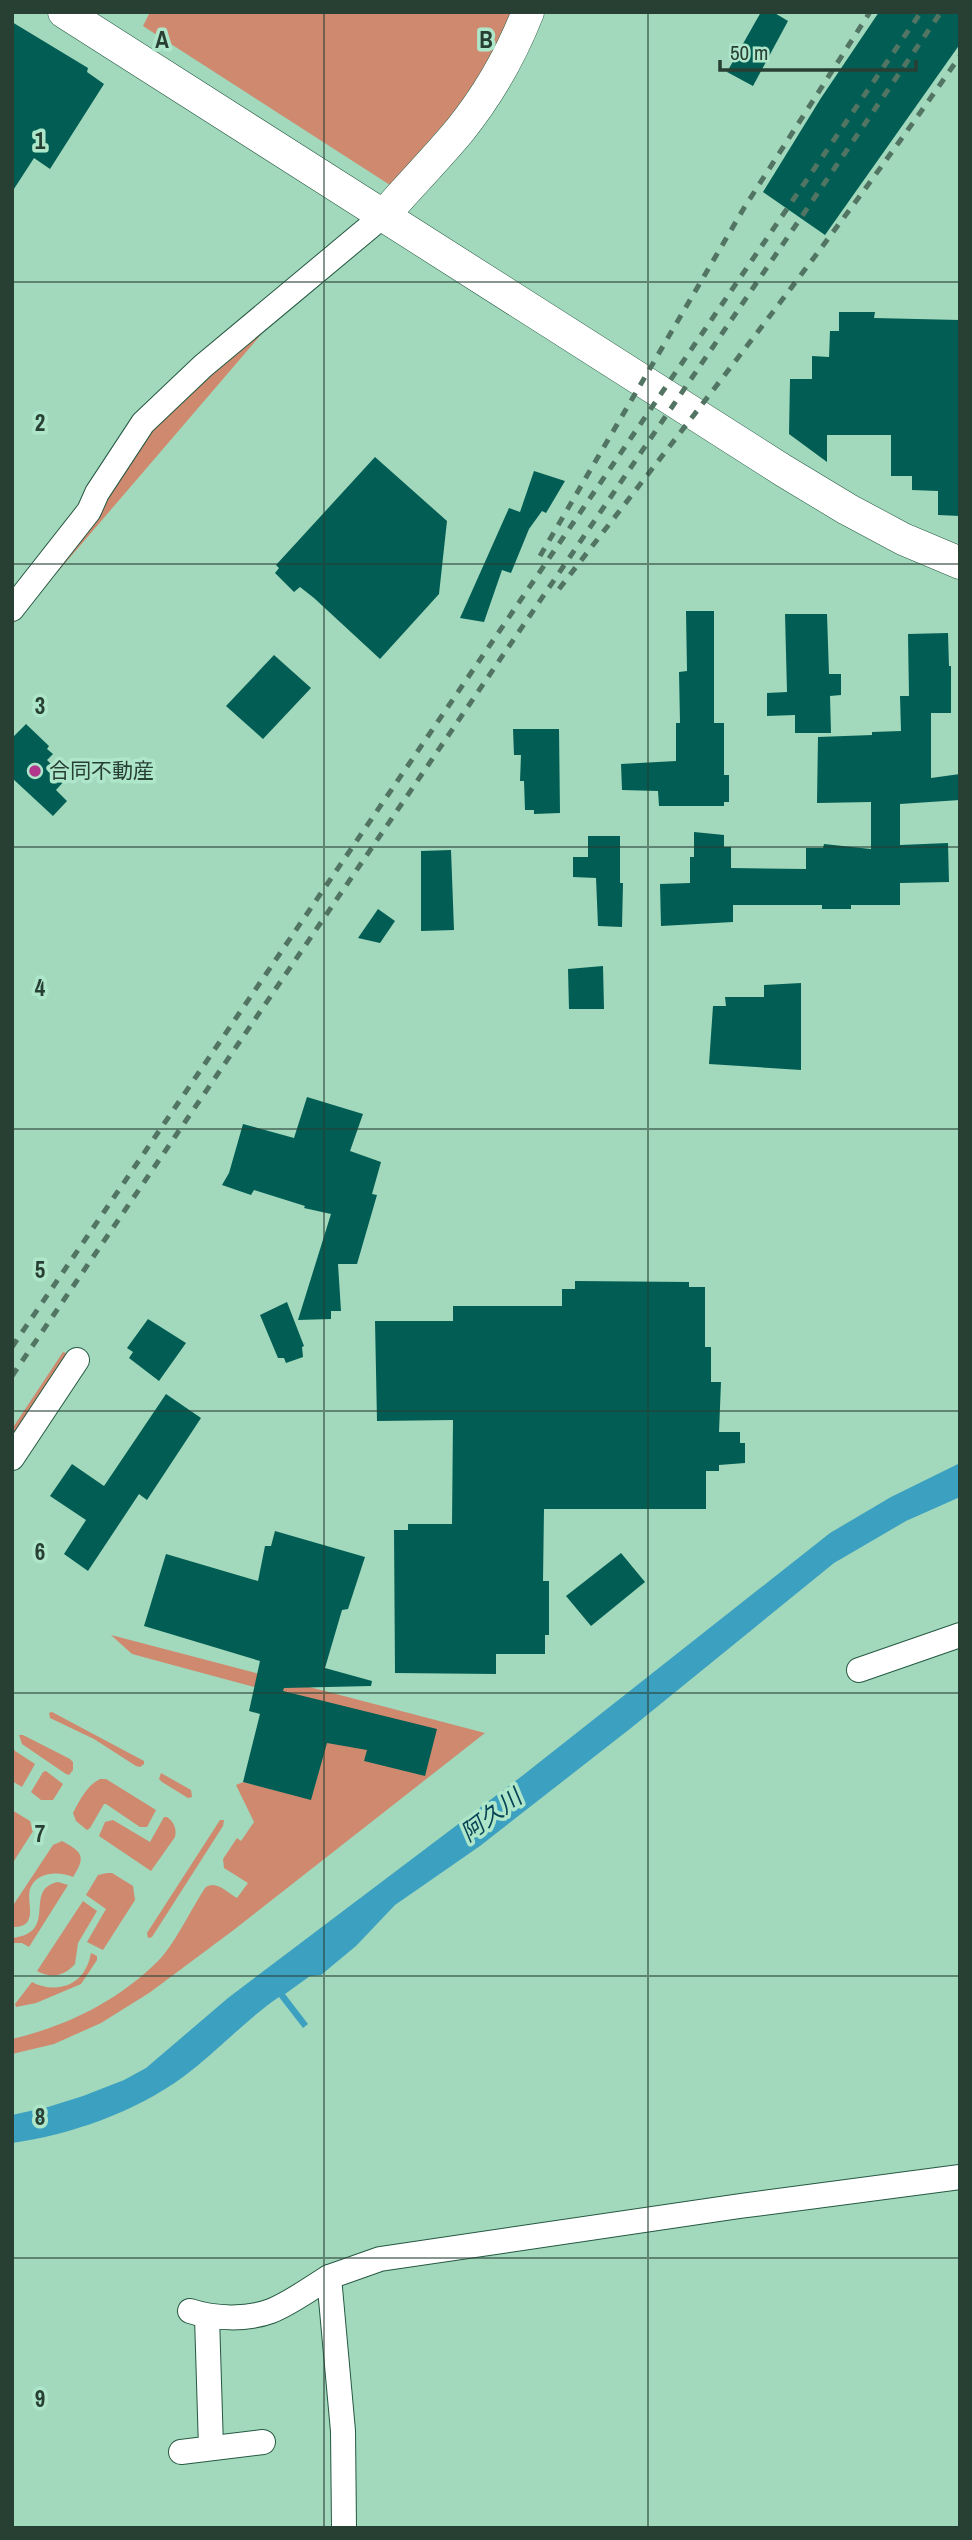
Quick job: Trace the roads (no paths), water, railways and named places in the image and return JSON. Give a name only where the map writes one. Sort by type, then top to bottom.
[{"type":"street","points":[[64,12],[713,427],[847,509],[903,539],[960,563]]},
{"type":"street","points":[[12,609],[89,511],[97,493],[143,423],[203,366],[384,215],[460,130],[504,66],[527,12]]},
{"type":"street","points":[[12,1458],[76,1360]]},
{"type":"street","points":[[859,1670],[960,1635]]},
{"type":"street","points":[[211,2448],[199,2314],[251,2315],[272,2311],[329,2277],[380,2259],[960,2177]]},
{"type":"street","points":[[329,2277],[343,2431],[344,2528]]},
{"type":"street","points":[[181,2452],[263,2442]]},
{"type":"water","name":"阿久川","points":[[960,1463],[960,1497],[906,1521],[834,1563],[631,1728],[480,1846],[395,1905],[356,1946],[321,1975],[310,1976],[285,1994],[308,2024],[303,2028],[279,1997],[183,2077],[144,2101],[79,2128],[12,2143],[12,2115],[83,2096],[146,2068],[228,1998],[522,1776],[830,1533],[891,1497]]},
{"type":"railway","points":[[540,556],[744,208],[870,12]]},
{"type":"railway","points":[[12,1347],[921,12]]},
{"type":"railway","points":[[12,1376],[941,12]]},
{"type":"railway","points":[[559,589],[813,259],[960,56]]},
{"type":"place","name":"合同不動産","points":[[35,771]]}]
